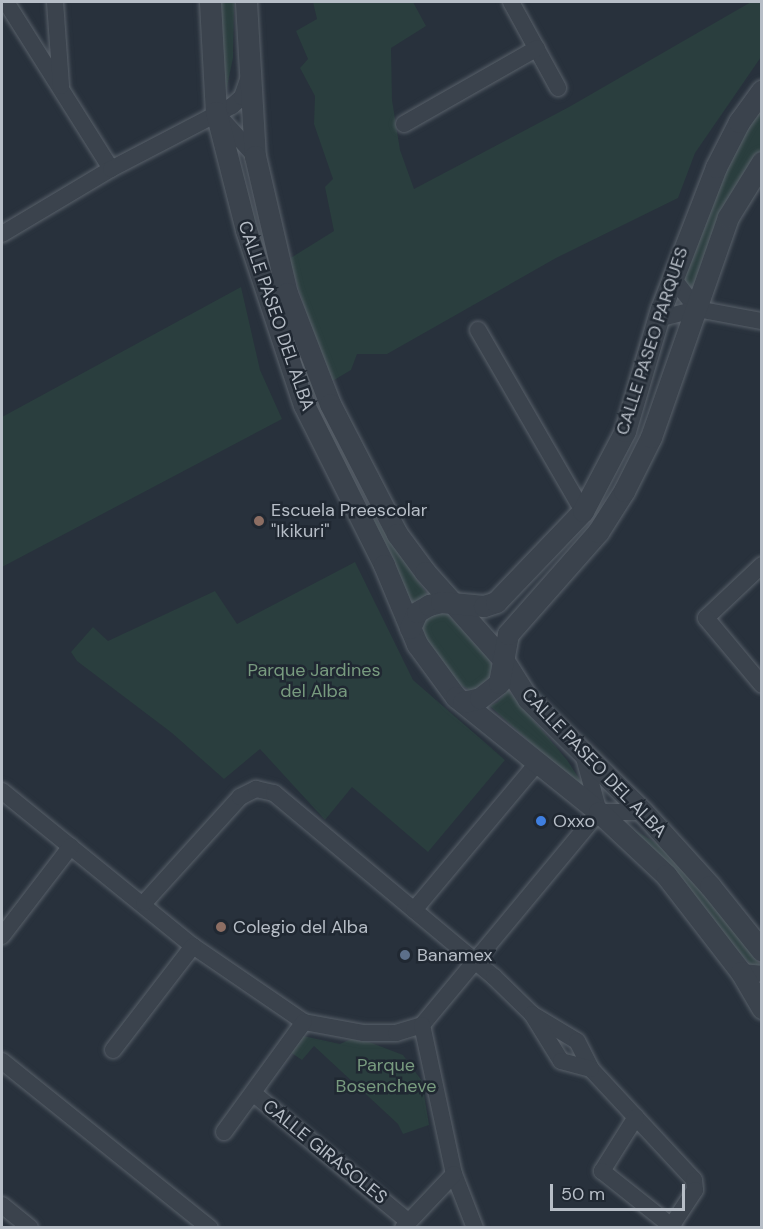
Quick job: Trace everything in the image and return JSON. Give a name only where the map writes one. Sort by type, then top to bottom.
[{"type":"street","points":[[6,2],[111,169]]},
{"type":"street","points":[[56,2],[61,87]]},
{"type":"street","name":"CALLE PASEO DEL ALBA","points":[[210,2],[216,112],[246,230],[304,405],[384,565],[417,644],[464,702],[599,813],[666,875],[751,973],[762,1008]]},
{"type":"street","name":"CALLE PASEO DEL ALBA","points":[[246,2],[255,156],[287,293],[330,404],[397,534],[425,572],[459,606],[502,658],[528,699],[643,812],[710,886],[762,951]]},
{"type":"street","points":[[511,2],[558,88]]},
{"type":"street","points":[[404,124],[537,48]]},
{"type":"street","points":[[2,234],[111,169],[242,98],[249,75]]},
{"type":"street","name":"CALLE PASEO PARQUES","points":[[410,628],[417,612],[429,605],[441,602],[459,606],[484,606],[506,595],[583,511],[625,431],[672,278],[716,166],[739,122],[762,90]]},
{"type":"street","points":[[216,112],[255,156]]},
{"type":"street","name":"CALLE PASEO PARQUES","points":[[464,702],[480,698],[499,683],[508,634],[521,616],[598,532],[624,491],[651,437],[728,217],[762,162]]},
{"type":"street","points":[[672,278],[697,309]]},
{"type":"street","points":[[658,319],[697,309],[762,321]]},
{"type":"street","points":[[478,330],[583,511]]},
{"type":"street","points":[[762,565],[711,609],[706,618],[762,685]]},
{"type":"street","points":[[583,754],[599,813]]},
{"type":"street","points":[[414,910],[538,762]]},
{"type":"street","points":[[144,903],[240,797],[256,789],[274,793],[414,910],[532,1014],[578,1041],[591,1069],[636,1117],[696,1185],[673,1226],[602,1172],[636,1117]]},
{"type":"street","points":[[2,791],[144,903],[193,946],[304,1022],[364,1033],[396,1033],[422,1025],[476,964],[599,813],[643,812]]},
{"type":"street","points":[[2,936],[71,846]]},
{"type":"street","points":[[113,1050],[193,946]]},
{"type":"street","points":[[532,1014],[561,1061],[591,1069]]},
{"type":"street","name":"CALLE GIRASOLES","points":[[304,1022],[253,1093],[406,1224],[454,1174]]},
{"type":"street","points":[[422,1025],[454,1174],[475,1227]]},
{"type":"street","points":[[2,1061],[210,1227]]},
{"type":"street","points":[[224,1132],[253,1093]]},
{"type":"street","points":[[2,1205],[30,1227]]},
{"type":"green space","points":[[215,2],[234,2],[233,58],[223,106]]},
{"type":"green space","points":[[313,2],[413,2],[426,26],[391,48],[392,100],[400,150],[414,189],[569,107],[751,2],[761,2],[761,57],[695,153],[678,198],[556,258],[387,354],[357,354],[351,370],[329,383],[289,259],[334,231],[325,187],[333,179],[314,124],[315,96],[300,68],[308,59],[296,31],[317,19]]},
{"type":"green space","points":[[761,101],[761,155],[693,297],[678,274],[698,223]]},
{"type":"green space","points":[[229,151],[246,188],[297,363],[333,445],[368,508],[429,597],[415,601],[409,611],[307,403],[246,222]]},
{"type":"green space","points":[[241,287],[260,370],[282,419],[2,567],[2,417]]},
{"type":"green space","name":"Parque Jardines del Alba","points":[[355,562],[413,680],[505,760],[428,852],[352,787],[325,820],[260,749],[224,779],[172,733],[77,661],[71,652],[93,627],[108,641],[215,591],[237,624]]},
{"type":"green space","points":[[445,611],[489,659],[495,671],[475,693],[457,683],[423,639],[420,619]]},
{"type":"green space","points":[[508,690],[567,760],[591,797],[490,706],[498,702]]},
{"type":"green space","points":[[612,817],[658,844],[694,881],[761,966],[759,969],[750,964]]},
{"type":"green space","name":"Parque Bosencheve","points":[[303,1036],[340,1044],[351,1039],[369,1042],[403,1055],[422,1081],[429,1125],[403,1134],[398,1124],[314,1046],[302,1060],[290,1052]]},
{"type":"place","name":"Escuela Preescolar \"Ikikuri\"","points":[[259,521]]},
{"type":"place","name":"Oxxo","points":[[541,821]]},
{"type":"place","name":"Colegio del Alba","points":[[221,927]]},
{"type":"place","name":"Banamex","points":[[405,955]]}]
